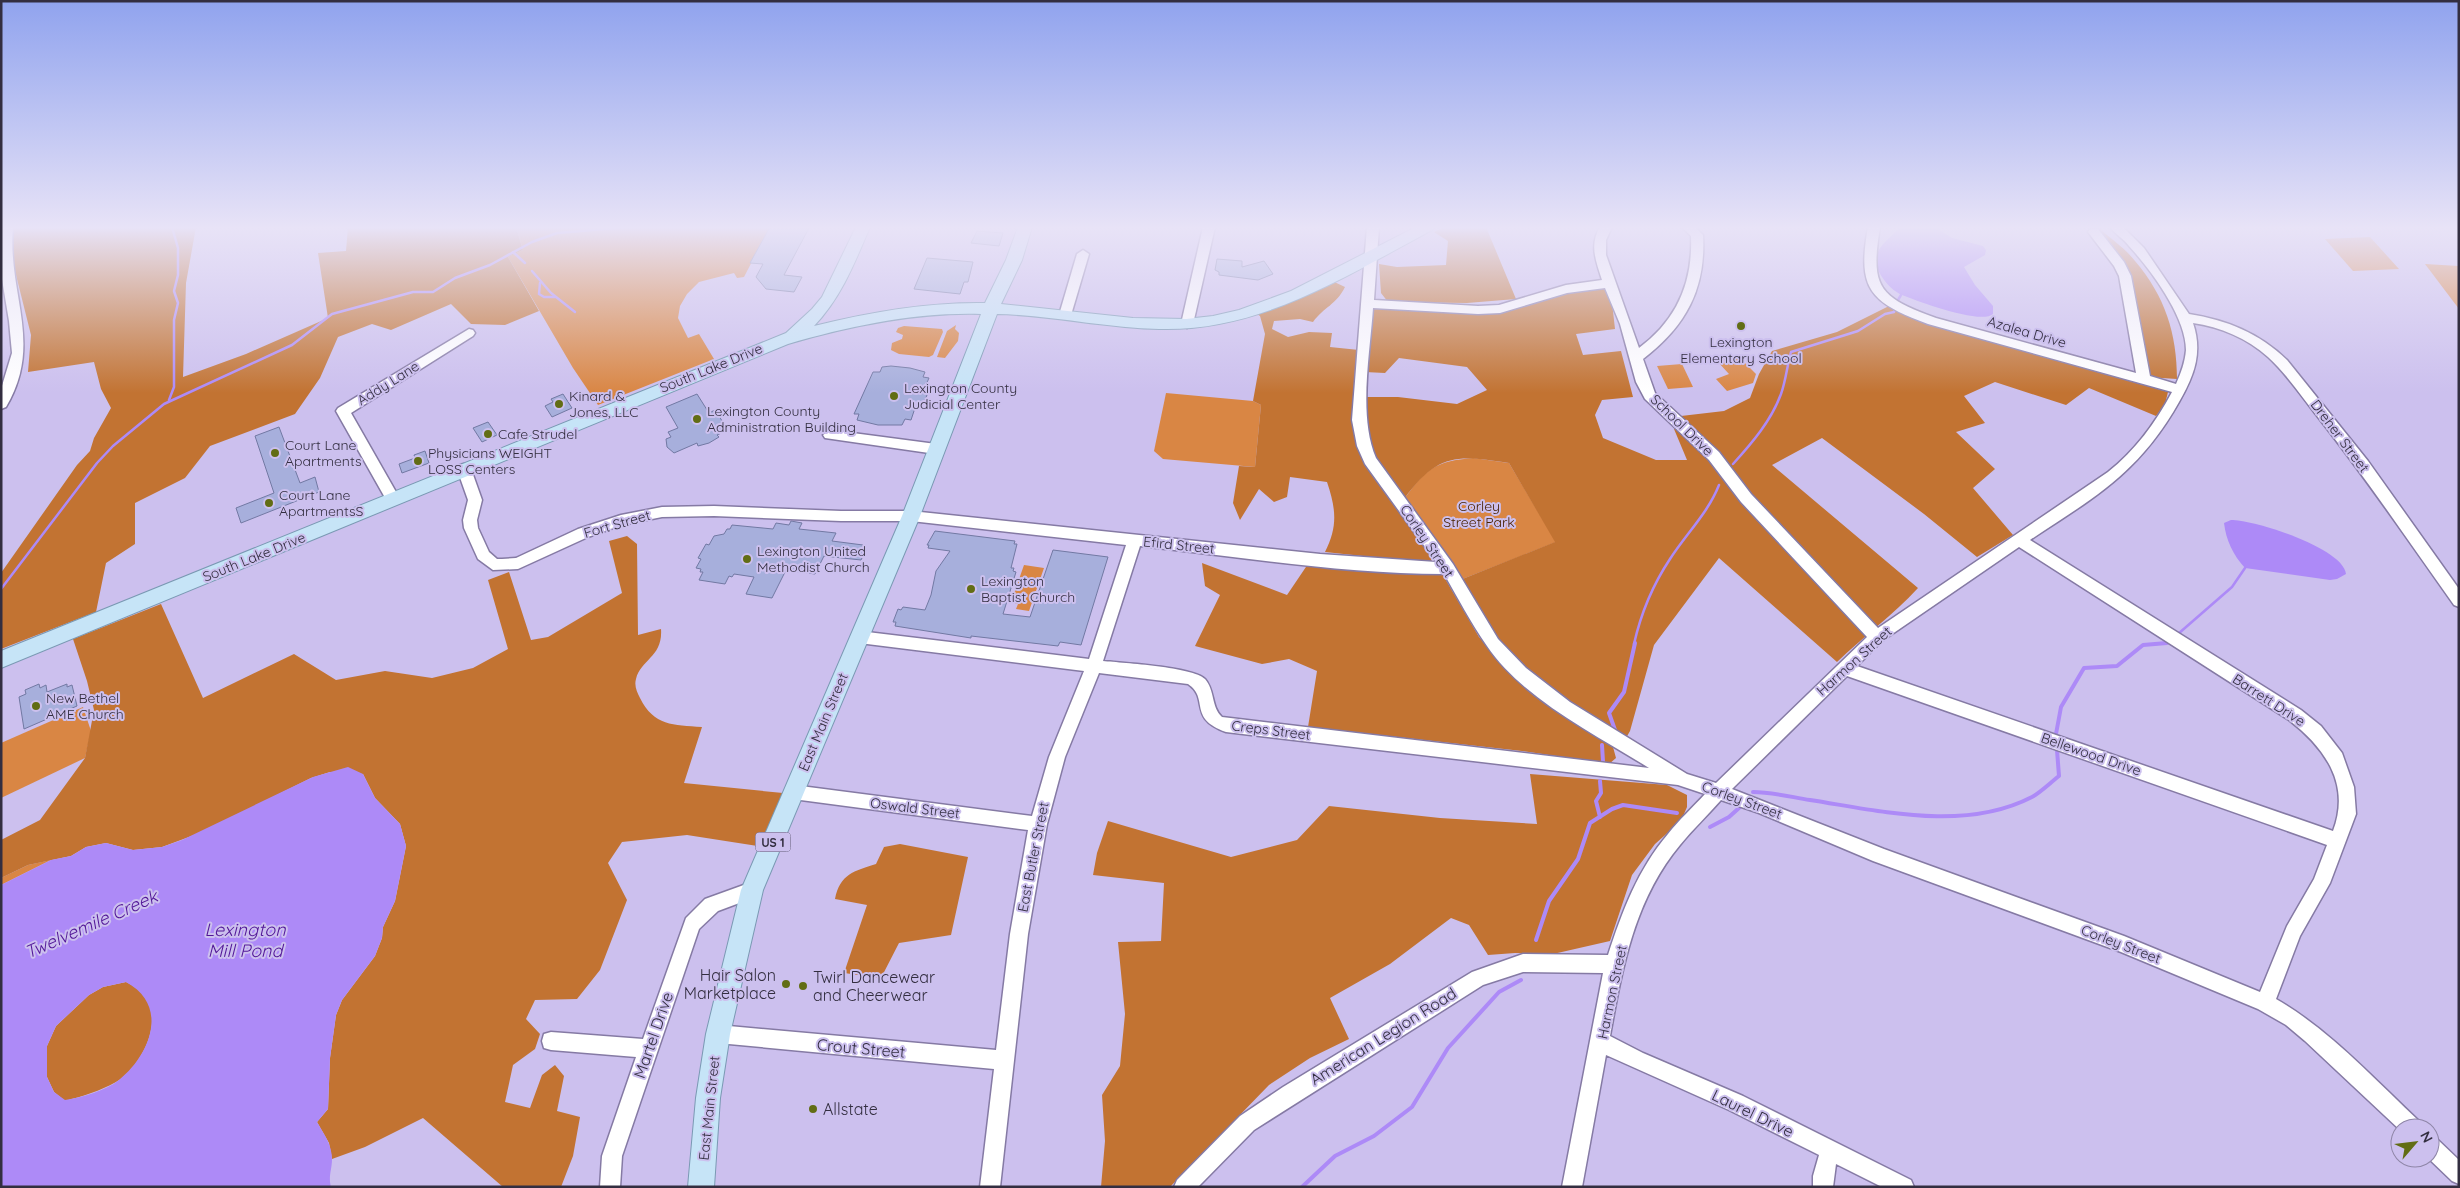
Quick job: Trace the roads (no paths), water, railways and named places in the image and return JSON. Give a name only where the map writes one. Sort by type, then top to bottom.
[{"type":"main road","points":[[782,340],[809,323],[827,300],[836,282]]},
{"type":"main road","name":"East Main Street","points":[[701,1187],[708,1098],[718,1034],[752,890],[911,516],[1002,282]]},
{"type":"main road","name":"South Lake Drive","points":[[1,660],[782,340],[832,326],[909,313],[991,308],[1136,324],[1187,324],[1229,318],[1268,306],[1321,282]]},
{"type":"main road","points":[[827,300],[827,313],[832,326]]},
{"type":"street","points":[[1065,315],[1074,282]]},
{"type":"street","points":[[1187,324],[1196,282]]},
{"type":"street","name":"Corley Street","points":[[1370,282],[1359,420],[1364,446],[1379,472],[1448,568],[1493,643],[1520,673],[1564,707],[1682,779],[1719,790],[1879,855],[2141,952],[2265,1003],[2292,1019],[2312,1034],[2401,1118]]},
{"type":"street","points":[[1636,358],[1656,343],[1669,328],[1690,296],[1693,282]]},
{"type":"street","name":"Azalea Drive","points":[[1874,282],[1883,295],[1898,305],[1932,321],[2144,381],[2179,389]]},
{"type":"street","points":[[2126,282],[2144,381]]},
{"type":"street","name":"Harmon Street","points":[[1572,1187],[1601,1042],[1614,964],[1631,911],[1652,872],[1673,840],[1719,790],[1877,637],[2097,489],[2130,461],[2146,443],[2190,368],[2192,350],[2185,318],[2161,282]]},
{"type":"street","points":[[1368,304],[1478,310],[1500,309],[1566,289],[1609,283]]},
{"type":"street","name":"School Drive","points":[[1609,283],[1626,324],[1646,389],[1656,404],[1714,456],[1746,498],[1877,637]]},
{"type":"street","points":[[1,404],[14,374],[18,352],[4,291]]},
{"type":"street","name":"Dreher Street","points":[[2185,318],[2228,326],[2271,351],[2364,465],[2459,601]]},
{"type":"street","name":"Addy Lane","points":[[393,499],[343,411],[469,333]]},
{"type":"street","points":[[830,436],[936,449]]},
{"type":"street","name":"Fort Street","points":[[464,469],[474,500],[470,520],[471,528],[483,555],[493,564],[502,565],[518,563],[599,527],[637,516],[662,512],[714,511],[911,516]]},
{"type":"street","name":"Efird Street","points":[[911,516],[1406,568],[1448,568]]},
{"type":"street","name":"East Butler Street","points":[[990,1187],[1019,934],[1038,824],[1057,757],[1094,666],[1135,540]]},
{"type":"street","name":"Barrett Drive","points":[[2019,540],[2295,715],[2315,731],[2336,758],[2346,787],[2348,814],[2321,883],[2293,932],[2265,1003]]},
{"type":"street","name":"Creps Street","points":[[859,637],[1191,678],[1199,681],[1204,688],[1209,715],[1213,720],[1226,725],[1682,779]]},
{"type":"street","name":"Bellewood Drive","points":[[1844,668],[2339,841]]},
{"type":"street","name":"Oswald Street","points":[[793,792],[1038,824]]},
{"type":"street","name":"Martel Drive","points":[[610,1187],[612,1156],[692,924],[702,911],[714,902],[752,890]]},
{"type":"street","name":"American Legion Road","points":[[1184,1187],[1247,1124],[1290,1094],[1478,978],[1523,964],[1614,964]]},
{"type":"street","name":"Crout Street","points":[[718,1034],[1004,1060]]},
{"type":"street","points":[[551,1041],[649,1049]]},
{"type":"street","name":"Laurel Drive","points":[[1601,1042],[1636,1060],[1736,1103],[1904,1187]]},
{"type":"street","points":[[1823,1187],[1823,1176],[1830,1151]]},
{"type":"street","points":[[2440,1156],[2459,1174]]},
{"type":"water","points":[[1887,282],[1973,282],[1993,306],[1993,314],[1986,317],[1976,317],[1949,311],[1902,295]]},
{"type":"water","points":[[2231,520],[2243,521],[2277,530],[2315,545],[2341,564],[2346,574],[2337,579],[2330,580],[2245,568],[2234,553],[2226,535],[2224,523]]},
{"type":"water","name":"Lexington Mill Pond","points":[[348,767],[363,774],[375,798],[400,824],[406,846],[395,901],[383,927],[382,938],[375,956],[342,1000],[336,1015],[330,1058],[328,1109],[317,1122],[331,1149],[331,1187],[1,1187],[1,885],[51,860],[71,856],[86,847],[106,843],[133,850],[162,847],[182,840],[313,777]],"holes":[[[126,982],[140,992],[148,1004],[151,1017],[151,1031],[139,1058],[130,1070],[113,1084],[86,1095],[65,1100],[54,1092],[47,1077],[47,1046],[56,1026],[89,995],[103,987]]]},
{"type":"waterway","points":[[169,400],[174,387],[174,320],[178,303],[174,291],[176,282]]},
{"type":"waterway","points":[[1,589],[97,463],[113,446],[164,404],[292,345],[332,314],[413,292],[433,292],[448,282]]},
{"type":"waterway","points":[[542,282],[551,293],[575,312]]},
{"type":"waterway","points":[[540,283],[539,294],[544,297],[555,297]]},
{"type":"waterway","points":[[1898,300],[1901,295]]},
{"type":"waterway","points":[[1733,464],[1754,440],[1777,404],[1783,389],[1791,352],[1858,331],[1885,314],[1894,312],[1895,309]]},
{"type":"waterway","points":[[1634,644],[1640,621],[1658,579],[1676,550],[1709,505],[1719,485]]},
{"type":"waterway","points":[[2178,634],[2232,587],[2245,568]]},
{"type":"waterway","points":[[1615,730],[1609,713],[1624,692],[1635,643]]},
{"type":"waterway","points":[[2056,734],[2061,707],[2084,668],[2117,666],[2143,645],[2167,643]]},
{"type":"waterway","points":[[1602,745],[1603,762]]},
{"type":"waterway","points":[[1753,792],[1922,816],[1979,814],[2006,808],[2032,797],[2042,790],[2059,776],[2057,750]]},
{"type":"waterway","points":[[1600,781],[1601,793],[1596,801],[1600,817]]},
{"type":"waterway","points":[[1600,817],[1623,805],[1677,813]]},
{"type":"waterway","points":[[1710,827],[1729,817],[1739,808]]},
{"type":"waterway","points":[[1536,940],[1549,901],[1578,859],[1590,823],[1600,817]]},
{"type":"waterway","points":[[1302,1187],[1335,1156],[1374,1136],[1412,1107],[1448,1048],[1499,992],[1521,980]]},
{"type":"place","name":"Lexington Elementary School","points":[[1741,326]]},
{"type":"place","name":"Lexington County Judicial Center","points":[[894,396]]},
{"type":"place","name":"Kinard & Jones, LLC","points":[[559,404]]},
{"type":"place","name":"Lexington County Administration Building","points":[[697,419]]},
{"type":"place","name":"Cafe Strudel","points":[[488,434]]},
{"type":"place","name":"Court Lane Apartments","points":[[275,453]]},
{"type":"place","name":"Physicians WEIGHT LOSS Centers","points":[[418,461]]},
{"type":"place","name":"Court Lane ApartmentsS","points":[[269,503]]},
{"type":"place","name":"Lexington United Methodist Church","points":[[747,559]]},
{"type":"place","name":"Lexington Baptist Church","points":[[971,589]]},
{"type":"place","name":"New Bethel AME Church","points":[[36,706]]},
{"type":"place","name":"Hair Salon Marketplace","points":[[786,984]]},
{"type":"place","name":"Twirl Dancewear and Cheerwear","points":[[803,986]]},
{"type":"place","name":"Allstate","points":[[813,1109]]},
{"type":"park label","name":"Corley Street Park","points":[[1479,514]]},
{"type":"water label","name":"Twelvemile Creek","points":[[91,924]]}]
